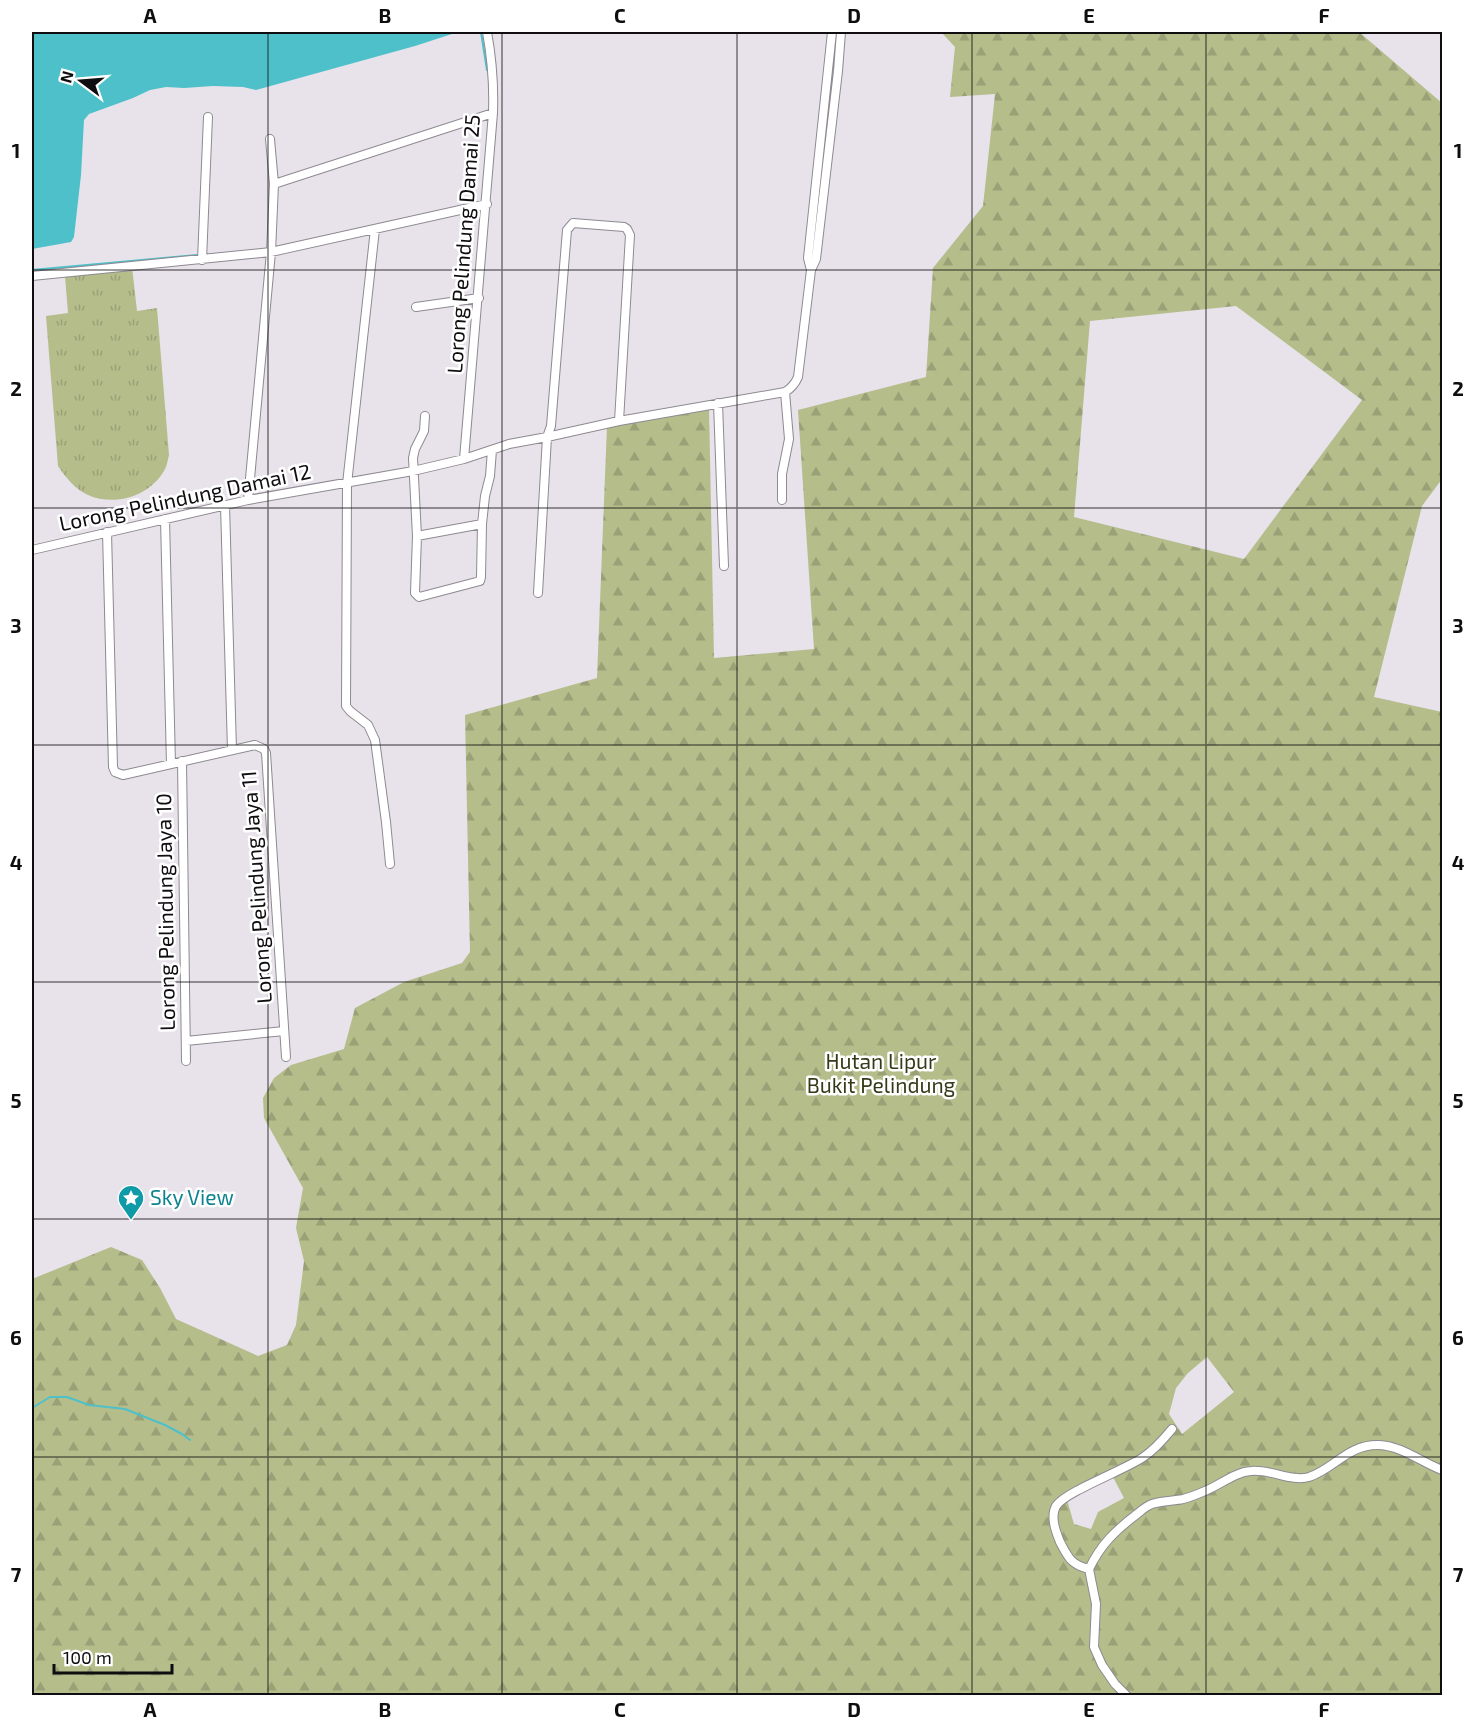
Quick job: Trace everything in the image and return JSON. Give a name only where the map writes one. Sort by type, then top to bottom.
[{"type":"street","name":"Lorong Pelindung Damai 25","points":[[464,459],[493,112],[494,81],[487,32]]},
{"type":"street","points":[[811,270],[808,258],[832,32]]},
{"type":"street","points":[[782,500],[782,474],[789,439],[785,392],[794,385],[798,376],[811,270],[816,259],[841,32]]},
{"type":"street","points":[[274,184],[493,112]]},
{"type":"street","points":[[202,260],[208,117]]},
{"type":"street","points":[[248,500],[271,252],[274,184],[270,139]]},
{"type":"street","points":[[32,276],[271,252],[486,204]]},
{"type":"street","points":[[538,593],[547,438],[551,426],[568,226],[573,223],[624,227],[630,235],[619,421]]},
{"type":"street","points":[[375,229],[347,484],[346,706],[368,725],[375,740],[390,864]]},
{"type":"street","points":[[416,308],[478,298]]},
{"type":"street","name":"Lorong Pelindung Damai 12","points":[[32,550],[248,500],[413,471],[464,459],[509,444],[547,438],[619,421],[785,392]]},
{"type":"street","points":[[718,403],[724,566]]},
{"type":"street","points":[[425,416],[424,431],[414,453],[413,471],[417,536],[416,595],[422,597],[480,581],[484,501],[490,476],[492,450]]},
{"type":"street","points":[[107,532],[113,767],[115,772],[123,775],[232,750],[225,505]]},
{"type":"street","points":[[165,519],[171,764]]},
{"type":"street","points":[[417,536],[482,524]]},
{"type":"street","name":"Lorong Pelindung Jaya 11","points":[[232,750],[255,745],[264,749],[266,753],[286,1057]]},
{"type":"street","name":"Lorong Pelindung Jaya 10","points":[[182,761],[186,1061]]},
{"type":"street","points":[[186,1041],[284,1031]]},
{"type":"street","points":[[1089,1569],[1069,1560],[1057,1535],[1053,1516],[1057,1505],[1067,1496],[1142,1459],[1172,1430]]},
{"type":"street","points":[[1128,1695],[1115,1684],[1102,1665],[1094,1647],[1096,1604],[1089,1569],[1096,1553],[1105,1542],[1120,1527],[1146,1508],[1152,1504],[1187,1498],[1245,1472],[1263,1470],[1283,1476],[1308,1478],[1361,1447],[1378,1445],[1397,1448],[1443,1470]]},
{"type":"green space","name":"Hutan Lipur Bukit Pelindung","points":[[941,32],[1359,32],[1442,103],[1442,479],[1422,506],[1374,697],[1442,712],[1442,1695],[32,1696],[32,1279],[111,1247],[142,1260],[176,1319],[258,1356],[287,1345],[296,1325],[304,1261],[296,1228],[303,1188],[264,1118],[263,1098],[274,1078],[291,1065],[344,1049],[355,1008],[404,982],[462,963],[470,952],[465,715],[597,678],[607,426],[709,407],[714,658],[814,649],[798,410],[926,377],[933,268],[983,206],[995,94],[950,97],[955,47]],"holes":[[[1236,306],[1362,400],[1244,559],[1074,517],[1090,321]],[[1207,1357],[1234,1392],[1182,1434],[1169,1414],[1176,1388],[1188,1373]],[[1113,1477],[1124,1498],[1098,1512],[1091,1529],[1074,1524],[1067,1500]]]},
{"type":"green space","points":[[132,267],[137,311],[157,308],[169,455],[165,469],[151,486],[131,497],[109,500],[83,493],[71,483],[58,466],[46,316],[68,313],[65,276]]},
{"type":"water","points":[[32,32],[458,32],[256,90],[213,86],[166,87],[150,90],[89,114],[84,120],[74,237],[71,242],[32,249]]},
{"type":"waterway","points":[[481,32],[487,70]]},
{"type":"waterway","points":[[32,270],[197,255]]},
{"type":"waterway","points":[[32,1408],[50,1397],[67,1397],[89,1405],[125,1409],[165,1425],[190,1440]]},
{"type":"place","name":"Sky View","points":[[131,1221]]}]
